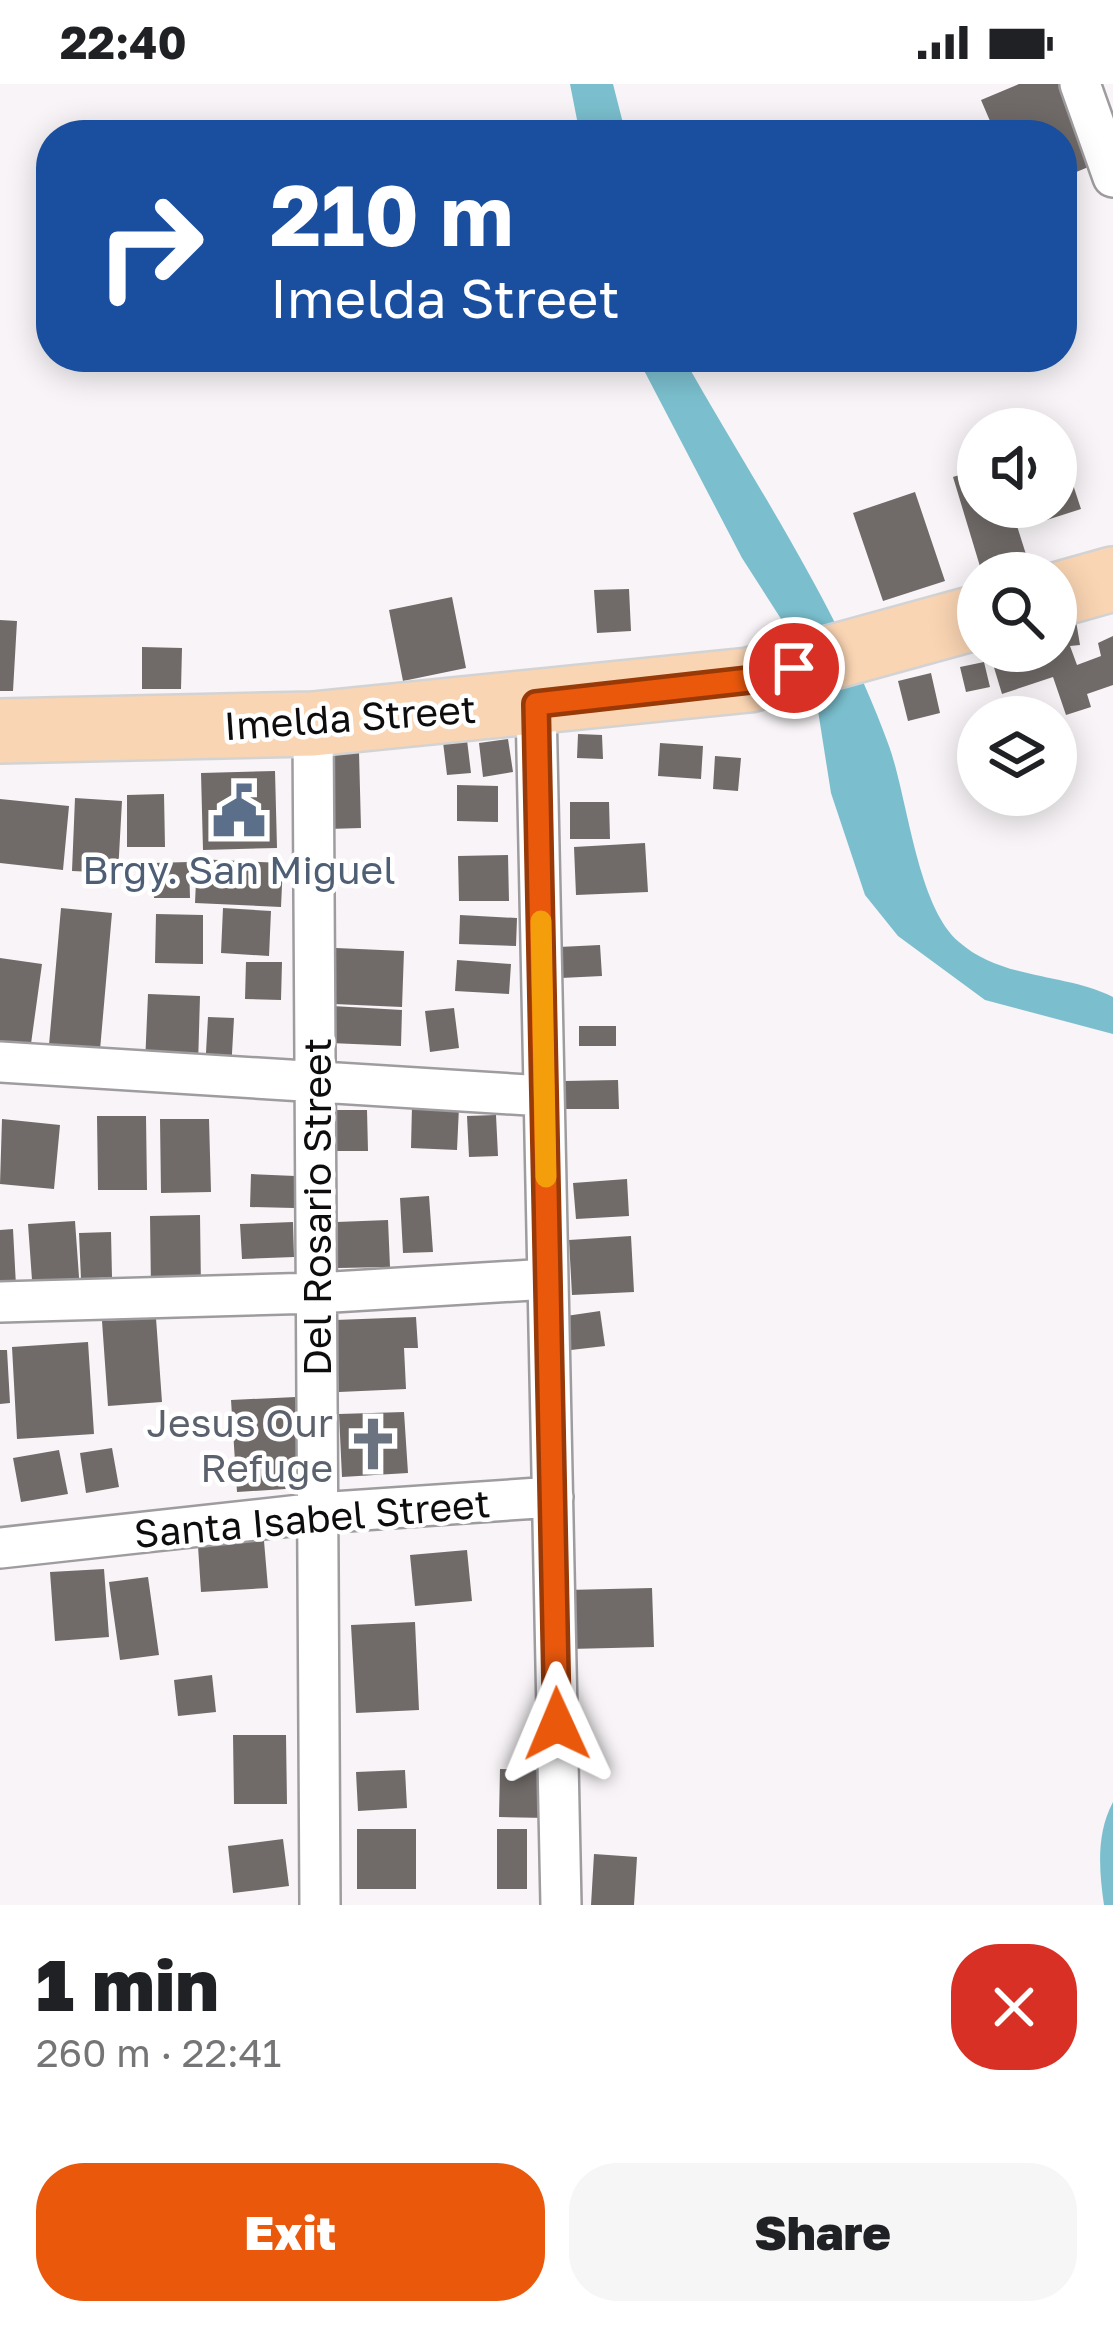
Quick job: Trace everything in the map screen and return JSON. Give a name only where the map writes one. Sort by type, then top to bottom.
[{"type":"main road","points":[[1077,589],[1113,579]]},
{"type":"main road","name":"Imelda Street","points":[[0,731],[313,724],[749,680],[957,623]]},
{"type":"street","points":[[1080,84],[1113,177]]},
{"type":"street","points":[[536,704],[561,1905]]},
{"type":"street","name":"Del Rosario Street","points":[[313,724],[320,1905]]},
{"type":"street","points":[[0,1063],[544,1096]]},
{"type":"street","points":[[0,1302],[548,1279]]},
{"type":"street","name":"Santa Isabel Street","points":[[0,1548],[318,1513],[553,1497]]},
{"type":"water","points":[[570,84],[613,84],[622,120],[577,120]]},
{"type":"water","points":[[645,372],[692,372],[821,596],[889,746],[923,878],[945,925],[959,942],[994,963],[1113,997],[1113,1034],[985,1000],[898,936],[865,895],[831,793],[816,698],[792,636],[742,558]]},
{"type":"water","points":[[1113,1802],[1113,1905],[1104,1905],[1101,1839]]},
{"type":"building","points":[[1019,84],[1060,84],[1075,120],[990,120],[981,100]]},
{"type":"building","points":[[1077,126],[1093,165],[1077,172]]},
{"type":"building","points":[[915,492],[945,581],[883,601],[853,513]]},
{"type":"building","points":[[968,528],[1018,528],[1025,552],[976,552]]},
{"type":"building","points":[[629,589],[631,631],[597,633],[594,590]]},
{"type":"building","points":[[452,597],[466,668],[403,681],[389,610]]},
{"type":"building","points":[[0,620],[17,621],[13,691],[0,691]]},
{"type":"building","points":[[1113,636],[1113,685],[1087,694],[1091,707],[1077,711],[1077,696],[1060,696],[1053,677],[1002,694],[995,672],[1077,672],[1077,665],[1101,656],[1098,643]]},
{"type":"building","points":[[142,647],[182,648],[181,689],[142,689]]},
{"type":"building","points":[[961,672],[986,672],[990,687],[966,692]]},
{"type":"building","points":[[931,673],[940,713],[908,721],[898,681]]},
{"type":"building","points":[[578,734],[602,735],[603,759],[577,758]]},
{"type":"building","points":[[508,739],[513,772],[483,777],[479,743]]},
{"type":"building","points":[[467,740],[471,773],[447,775],[443,742]]},
{"type":"building","points":[[660,743],[703,746],[701,779],[658,776]]},
{"type":"building","points":[[326,752],[359,752],[361,828],[328,829]]},
{"type":"building","points":[[715,756],[741,758],[738,791],[713,789]]},
{"type":"building","name":"Brgy. San Miguel","points":[[275,771],[277,848],[203,850],[201,773]]},
{"type":"building","points":[[457,785],[498,786],[498,822],[457,821]]},
{"type":"building","points":[[164,794],[165,847],[127,847],[127,795]]},
{"type":"building","points":[[75,798],[122,801],[118,873],[72,871]]},
{"type":"building","points":[[0,799],[69,806],[63,870],[0,863]]},
{"type":"building","points":[[570,802],[609,802],[610,839],[570,839]]},
{"type":"building","points":[[645,843],[648,892],[576,895],[574,847]]},
{"type":"building","points":[[508,855],[509,901],[459,901],[458,856]]},
{"type":"building","points":[[197,859],[283,863],[281,907],[195,903]]},
{"type":"building","points":[[189,862],[190,898],[154,898],[153,863]]},
{"type":"building","points":[[61,908],[112,913],[100,1050],[49,1045]]},
{"type":"building","points":[[223,908],[271,911],[269,956],[221,953]]},
{"type":"building","points":[[156,914],[203,915],[203,964],[155,963]]},
{"type":"building","points":[[460,915],[517,918],[516,946],[459,944]]},
{"type":"building","points":[[600,945],[602,976],[561,978],[559,947]]},
{"type":"building","points":[[336,948],[404,951],[402,1007],[334,1004]]},
{"type":"building","points":[[0,958],[42,964],[30,1051],[0,1047]]},
{"type":"building","points":[[457,960],[511,964],[509,994],[455,991]]},
{"type":"building","points":[[246,962],[282,962],[281,1000],[245,999]]},
{"type":"building","points":[[148,994],[200,996],[198,1066],[145,1064]]},
{"type":"building","points":[[332,1006],[402,1010],[401,1046],[330,1043]]},
{"type":"building","points":[[454,1008],[459,1048],[430,1052],[425,1011]]},
{"type":"building","points":[[208,1017],[234,1018],[231,1071],[205,1070]]},
{"type":"building","points":[[579,1026],[616,1026],[616,1046],[579,1046]]},
{"type":"building","points":[[618,1080],[619,1109],[565,1109],[564,1081]]},
{"type":"building","points":[[412,1105],[459,1107],[457,1150],[411,1148]]},
{"type":"building","points":[[334,1110],[367,1110],[368,1151],[335,1151]]},
{"type":"building","points":[[496,1115],[498,1156],[469,1157],[467,1116]]},
{"type":"building","points":[[97,1116],[146,1116],[147,1190],[98,1190]]},
{"type":"building","points":[[2,1119],[60,1125],[54,1189],[0,1184]]},
{"type":"building","points":[[160,1119],[209,1119],[211,1192],[161,1193]]},
{"type":"building","points":[[251,1174],[295,1176],[294,1208],[250,1207]]},
{"type":"building","points":[[627,1179],[629,1216],[576,1219],[573,1183]]},
{"type":"building","points":[[429,1196],[433,1252],[403,1253],[400,1198]]},
{"type":"building","points":[[200,1215],[201,1289],[151,1290],[150,1216]]},
{"type":"building","points":[[388,1220],[390,1267],[338,1268],[337,1222]]},
{"type":"building","points":[[75,1221],[80,1291],[33,1294],[28,1224]]},
{"type":"building","points":[[293,1222],[294,1257],[242,1259],[240,1224]]},
{"type":"building","points":[[13,1229],[16,1286],[0,1287],[0,1230]]},
{"type":"building","points":[[111,1232],[112,1277],[81,1279],[79,1233]]},
{"type":"building","points":[[631,1236],[634,1292],[572,1295],[569,1240]]},
{"type":"building","points":[[600,1311],[605,1346],[571,1350],[566,1316]]},
{"type":"building","points":[[416,1317],[418,1348],[404,1348],[406,1389],[339,1392],[335,1320]]},
{"type":"building","points":[[156,1318],[162,1402],[108,1406],[102,1321]]},
{"type":"building","points":[[88,1342],[94,1434],[17,1439],[12,1347]]},
{"type":"building","points":[[0,1350],[7,1350],[10,1403],[0,1404]]},
{"type":"building","points":[[296,1397],[301,1488],[237,1492],[231,1400]]},
{"type":"building","name":"Jesus Our Refuge","points":[[404,1412],[408,1473],[342,1477],[339,1414]]},
{"type":"building","points":[[112,1448],[119,1487],[86,1493],[80,1453]]},
{"type":"building","points":[[59,1450],[68,1494],[21,1502],[13,1458]]},
{"type":"building","points":[[264,1541],[268,1588],[201,1592],[198,1546]]},
{"type":"building","points":[[467,1550],[472,1601],[415,1606],[410,1555]]},
{"type":"building","points":[[104,1569],[109,1637],[55,1641],[50,1572]]},
{"type":"building","points":[[148,1577],[159,1655],[120,1660],[109,1582]]},
{"type":"building","points":[[652,1588],[654,1647],[569,1649],[567,1590]]},
{"type":"building","points":[[415,1622],[419,1710],[356,1713],[351,1625]]},
{"type":"building","points":[[212,1675],[216,1712],[178,1716],[174,1680]]},
{"type":"building","points":[[233,1735],[286,1735],[287,1804],[234,1804]]},
{"type":"building","points":[[500,1769],[549,1770],[548,1818],[499,1817]]},
{"type":"building","points":[[405,1770],[407,1808],[358,1811],[356,1772]]},
{"type":"building","points":[[357,1829],[416,1829],[416,1889],[357,1889]]},
{"type":"building","points":[[497,1829],[527,1829],[527,1889],[497,1889]]},
{"type":"building","points":[[283,1839],[289,1886],[233,1893],[228,1846]]},
{"type":"building","points":[[594,1854],[637,1857],[634,1905],[591,1905]]},
{"type":"slow traffic","points":[[541,921],[546,1177]]},
{"type":"place","name":"Brgy. San Miguel","points":[[239,811]]},
{"type":"place","name":"Jesus Our Refuge","points":[[373,1444]]},
{"type":"route","points":[[557,1724],[536,704],[749,680],[794,668]]}]
